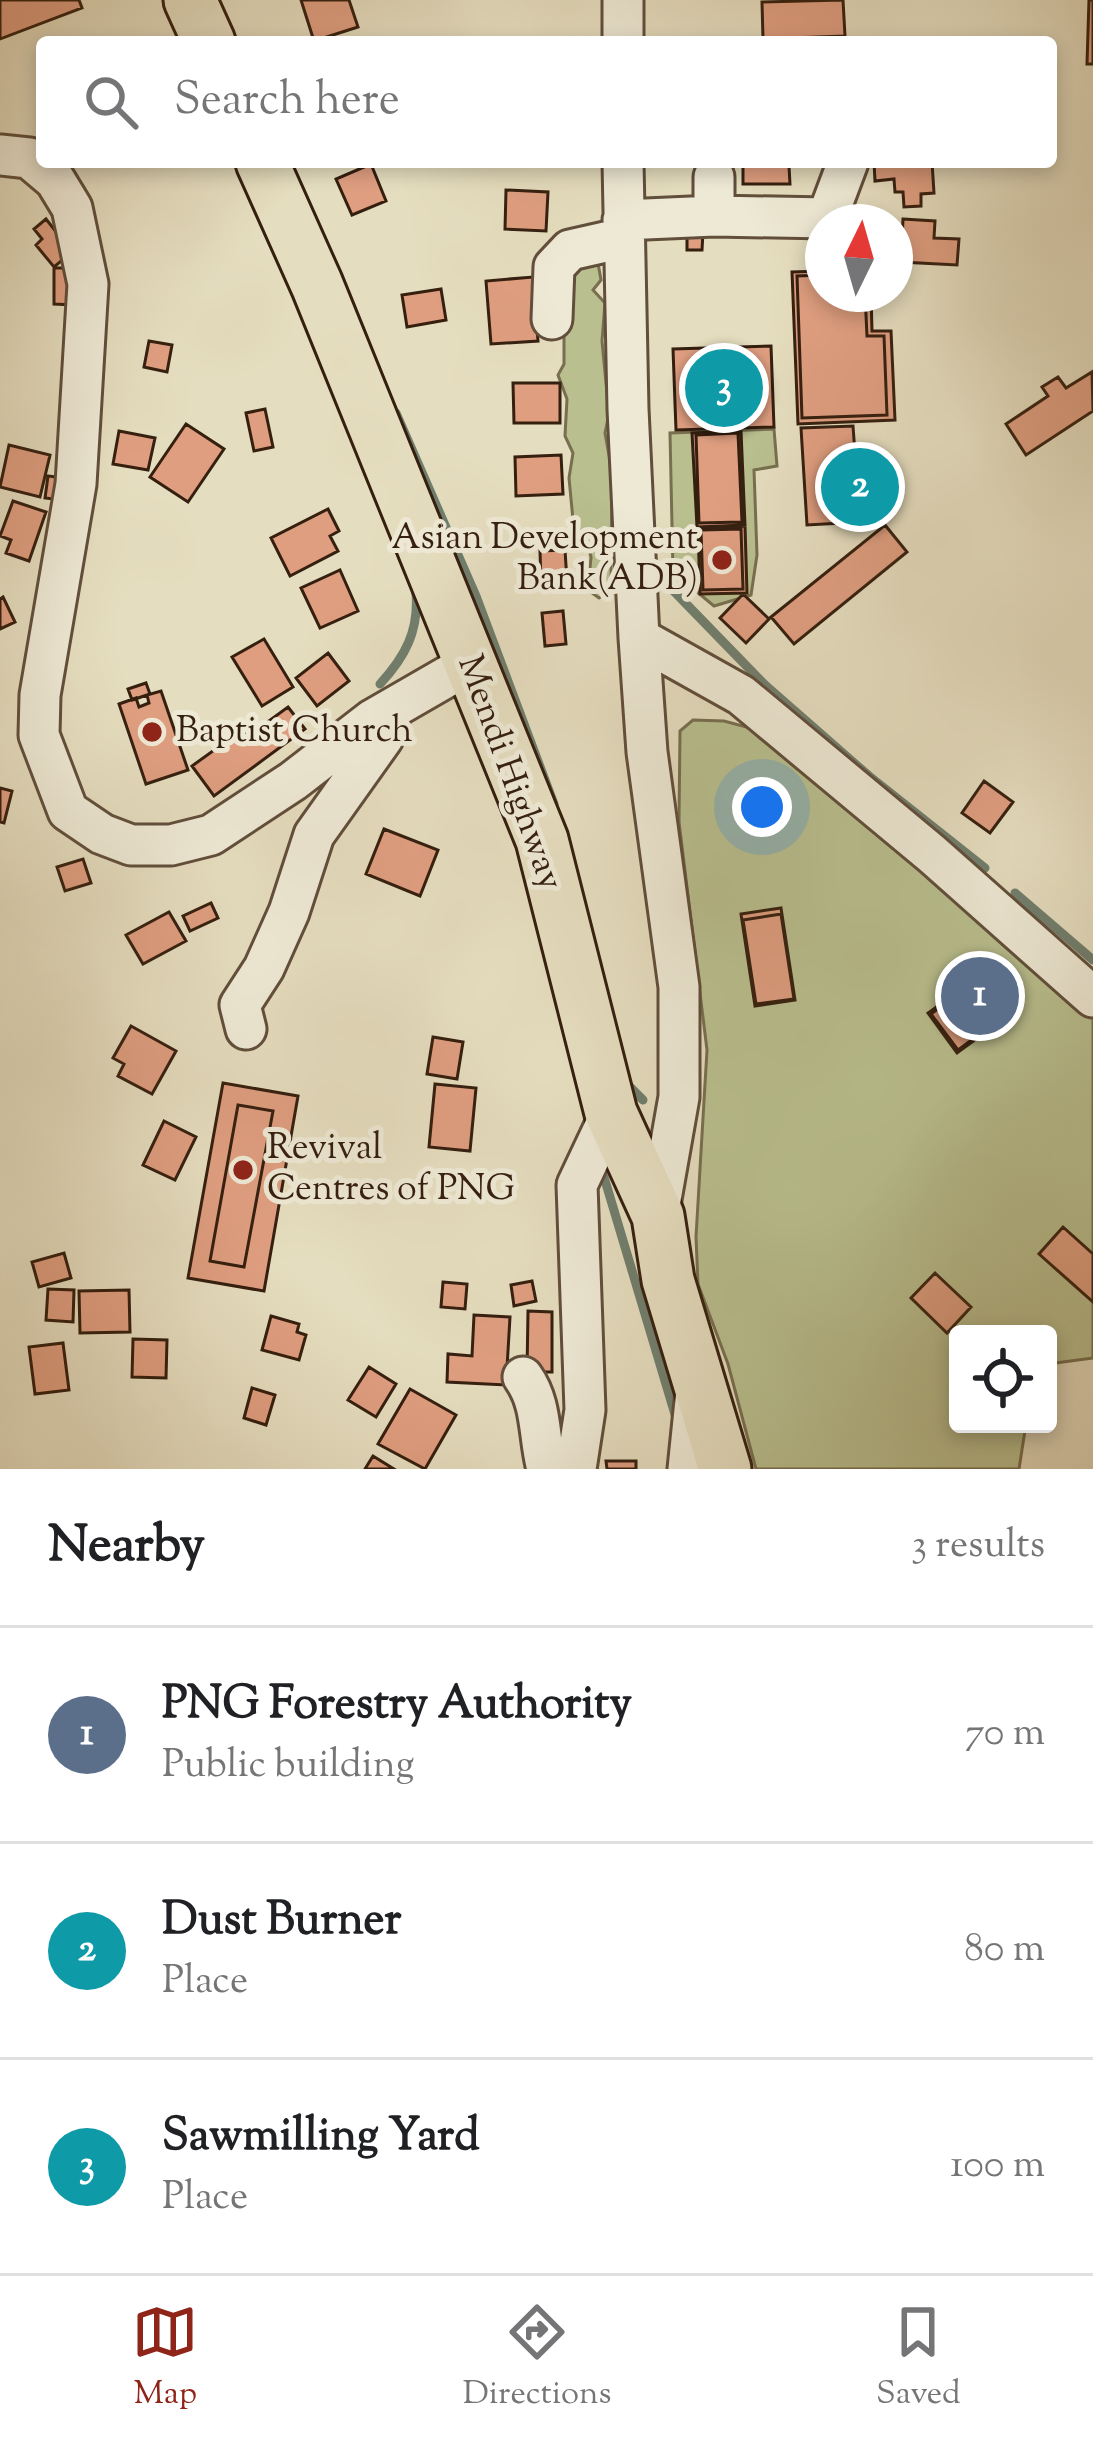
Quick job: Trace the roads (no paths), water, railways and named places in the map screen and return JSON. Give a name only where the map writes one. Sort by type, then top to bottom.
[{"type":"main road","points":[[190,0],[205,36]]},
{"type":"main road","name":"Mendi Highway","points":[[265,168],[542,840],[611,1113],[658,1216],[668,1280],[725,1469]]},
{"type":"street","points":[[623,0],[623,36]]},
{"type":"street","points":[[0,154],[29,158],[36,164]]},
{"type":"street","points":[[41,168],[55,180],[72,208],[88,284],[76,484],[40,695],[39,736],[68,812],[102,834],[131,845],[172,845],[211,835],[293,781],[332,748],[470,664]]},
{"type":"street","points":[[623,168],[639,638],[647,752],[679,987],[679,1097],[658,1216]]},
{"type":"street","points":[[552,320],[554,267],[571,250],[714,196],[827,218],[846,168]]},
{"type":"street","points":[[639,638],[741,695],[932,854],[1093,997]]},
{"type":"street","points":[[647,752],[667,704],[677,695],[690,691],[741,695]]},
{"type":"street","points":[[246,1029],[240,1005],[264,968],[289,912],[314,835],[383,738],[393,708]]},
{"type":"street","points":[[576,1469],[585,1409],[578,1185],[611,1113]]},
{"type":"street","points":[[523,1378],[537,1396],[539,1440],[547,1469]]},
{"type":"street","points":[[688,1469],[698,1380]]},
{"type":"waterway","points":[[396,413],[476,596],[554,804]]},
{"type":"waterway","points":[[663,580],[765,685],[985,868]]},
{"type":"waterway","points":[[380,684],[408,643],[416,593]]},
{"type":"waterway","points":[[1015,893],[1093,960]]},
{"type":"waterway","points":[[629,1086],[643,1100]]},
{"type":"waterway","points":[[604,1177],[677,1421]]},
{"type":"place","name":"Sawmilling Yard","points":[[724,388]]},
{"type":"place","name":"Dust Burner","points":[[860,487]]},
{"type":"place","name":"Asian Development Bank(ADB)","points":[[722,560]]},
{"type":"place","name":"Baptist Church","points":[[152,732]]},
{"type":"place","name":"PNG Forestry Authority","points":[[980,996]]},
{"type":"place","name":"Revival Centres of PNG","points":[[243,1170]]}]
